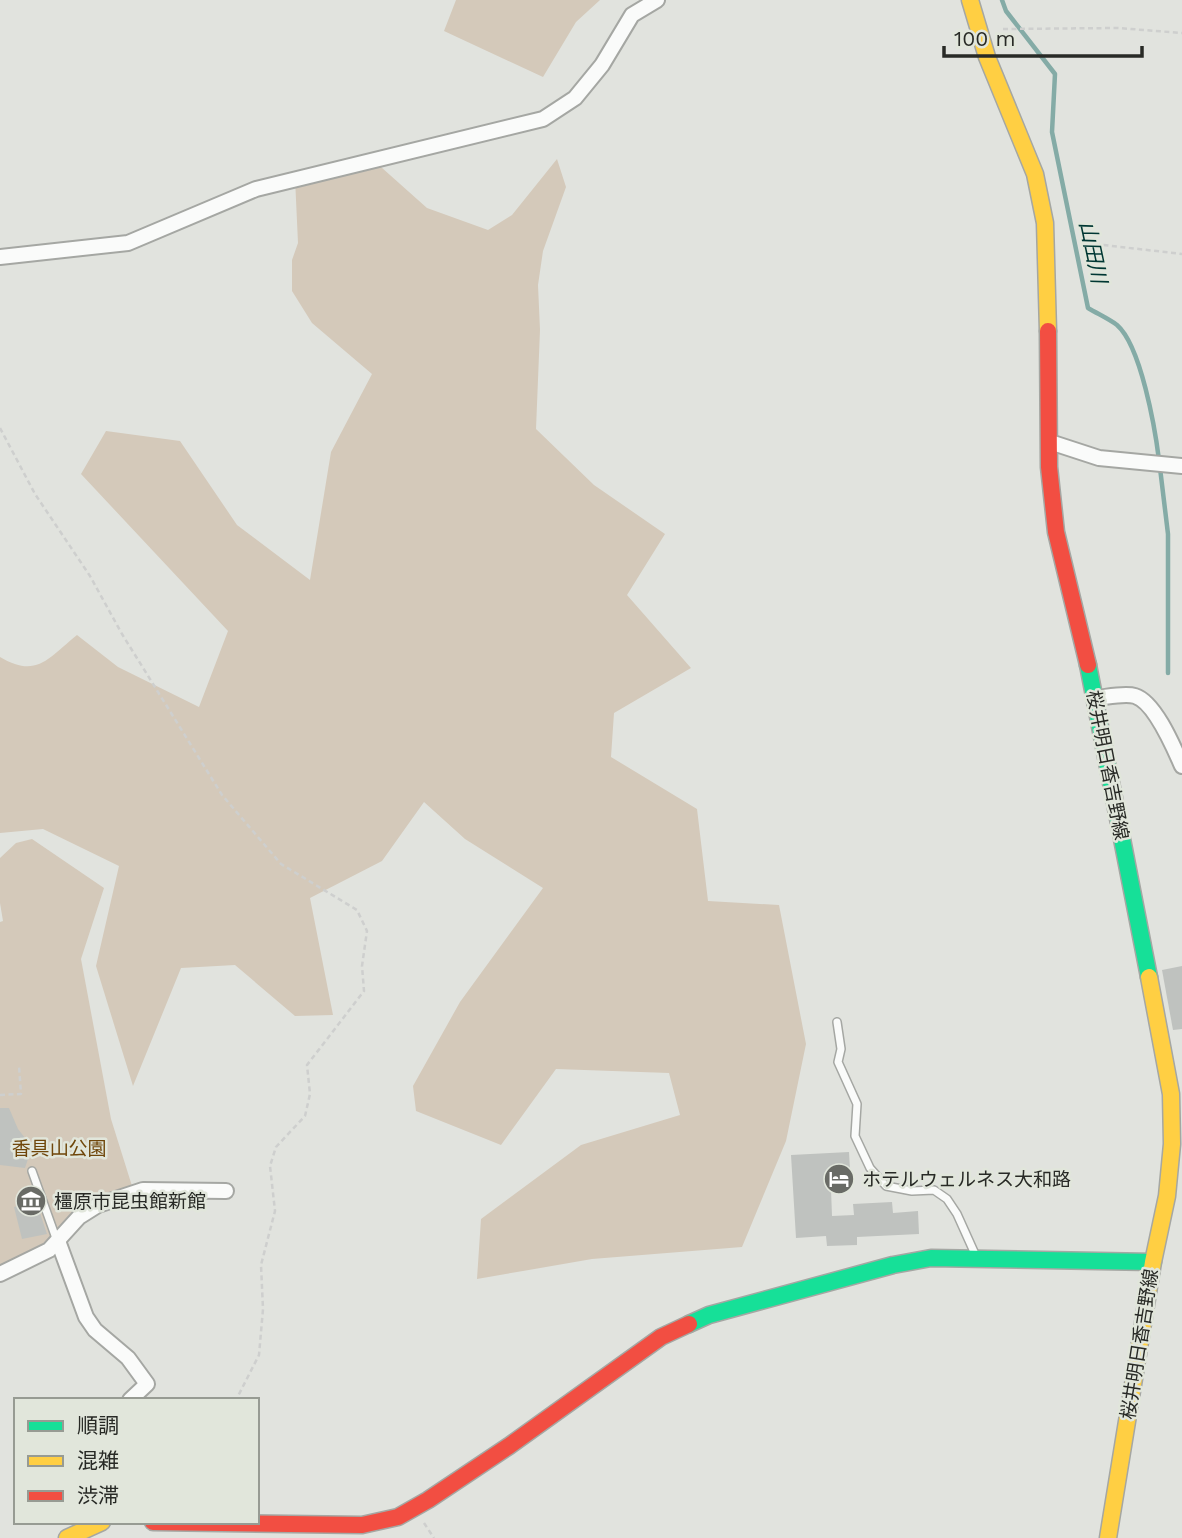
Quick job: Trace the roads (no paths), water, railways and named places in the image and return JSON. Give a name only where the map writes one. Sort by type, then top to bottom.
[{"type":"main road","name":"桜井明日香吉野線","points":[[970,0],[987,57],[1035,174],[1045,223],[1049,467],[1056,532],[1096,698],[1171,1094],[1172,1144],[1167,1196],[1153,1262],[1108,1538]]},
{"type":"main road","points":[[259,1524],[362,1525],[398,1517],[509,1446],[661,1336],[709,1315],[892,1265],[931,1258],[1153,1262]]},
{"type":"main road","points":[[67,1538],[98,1524]]},
{"type":"street","points":[[0,257],[128,243],[256,189],[543,119],[575,98],[602,65],[632,15],[657,0]]},
{"type":"street","points":[[1050,442],[1099,458],[1182,466]]},
{"type":"street","points":[[1096,698],[1134,696],[1145,702],[1153,710],[1182,766]]},
{"type":"street","points":[[1171,1094],[1182,1112]]},
{"type":"street","points":[[0,1273],[41,1255],[88,1210],[131,1193],[143,1190],[226,1191]]},
{"type":"street","points":[[58,1241],[86,1317],[95,1329],[128,1358],[147,1384],[132,1398]]},
{"type":"lane","points":[[837,1022],[841,1049],[838,1062],[858,1104],[855,1136],[870,1168],[886,1186],[912,1191],[933,1190],[947,1199],[957,1214],[977,1258]]},
{"type":"lane","points":[[32,1171],[58,1241]]},
{"type":"waterway","name":"山田川","points":[[1002,0],[1006,11],[1055,74],[1052,132],[1088,308],[1117,325],[1133,350],[1146,388],[1159,460]]},
{"type":"waterway","name":"山田川","points":[[1160,468],[1168,534],[1168,673]]},
{"type":"place","name":"ホテルウェルネス大和路","points":[[839,1179]]},
{"type":"place","name":"橿原市昆虫館新館","points":[[31,1201]]},
{"type":"park label","name":"香具山公園","points":[[59,1148]]}]
